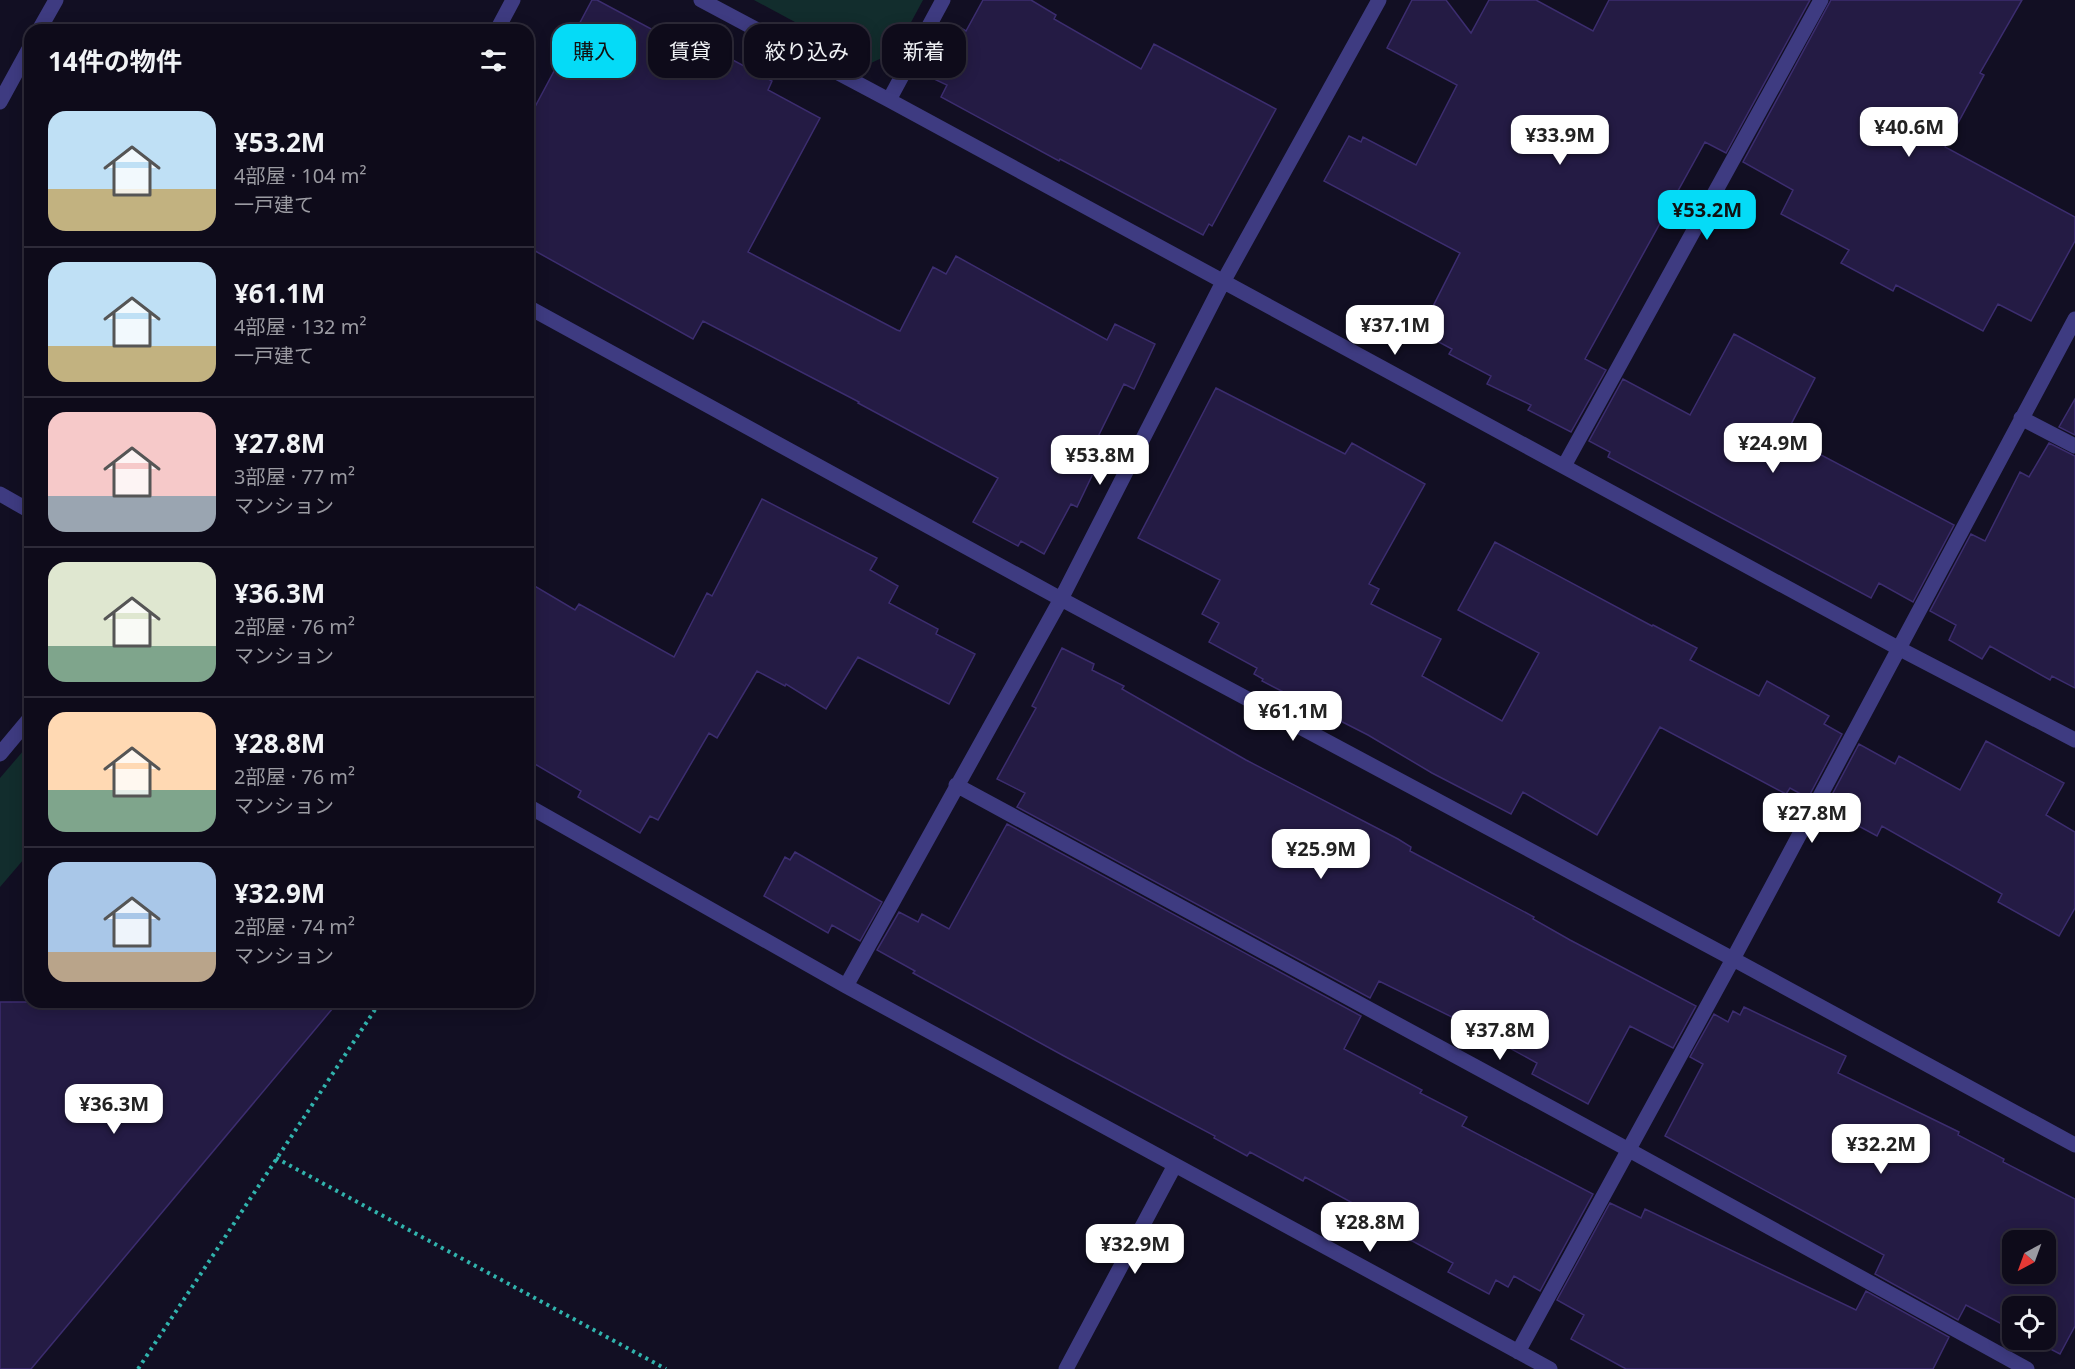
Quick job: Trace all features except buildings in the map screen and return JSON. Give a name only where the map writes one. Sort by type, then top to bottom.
[{"type":"street","points":[[42,24],[56,0]]},
{"type":"street","points":[[500,24],[513,0]]},
{"type":"street","points":[[701,0],[1898,648],[2075,740]]},
{"type":"street","points":[[889,100],[943,0]]},
{"type":"street","points":[[846,986],[1061,599],[1224,282],[1379,0]]},
{"type":"street","points":[[1564,466],[1821,0]]},
{"type":"street","points":[[0,102],[24,58]]},
{"type":"street","points":[[534,310],[1061,599],[2075,1145]]},
{"type":"street","points":[[1518,1352],[1733,959],[2075,319]]},
{"type":"street","points":[[2021,418],[2075,446]]},
{"type":"street","points":[[0,494],[24,508]]},
{"type":"street","points":[[0,754],[24,725]]},
{"type":"street","points":[[956,785],[2027,1369]]},
{"type":"street","points":[[534,809],[846,986],[1550,1369]]},
{"type":"street","points":[[1066,1369],[1175,1165]]},
{"type":"path","points":[[138,1369],[376,1008]]},
{"type":"path","points":[[276,1158],[666,1369]]},
{"type":"green space","points":[[754,0],[923,0],[910,24],[882,24],[882,58],[871,63],[870,24],[799,24]]},
{"type":"green space","points":[[24,750],[24,859],[0,887],[0,778]]}]
